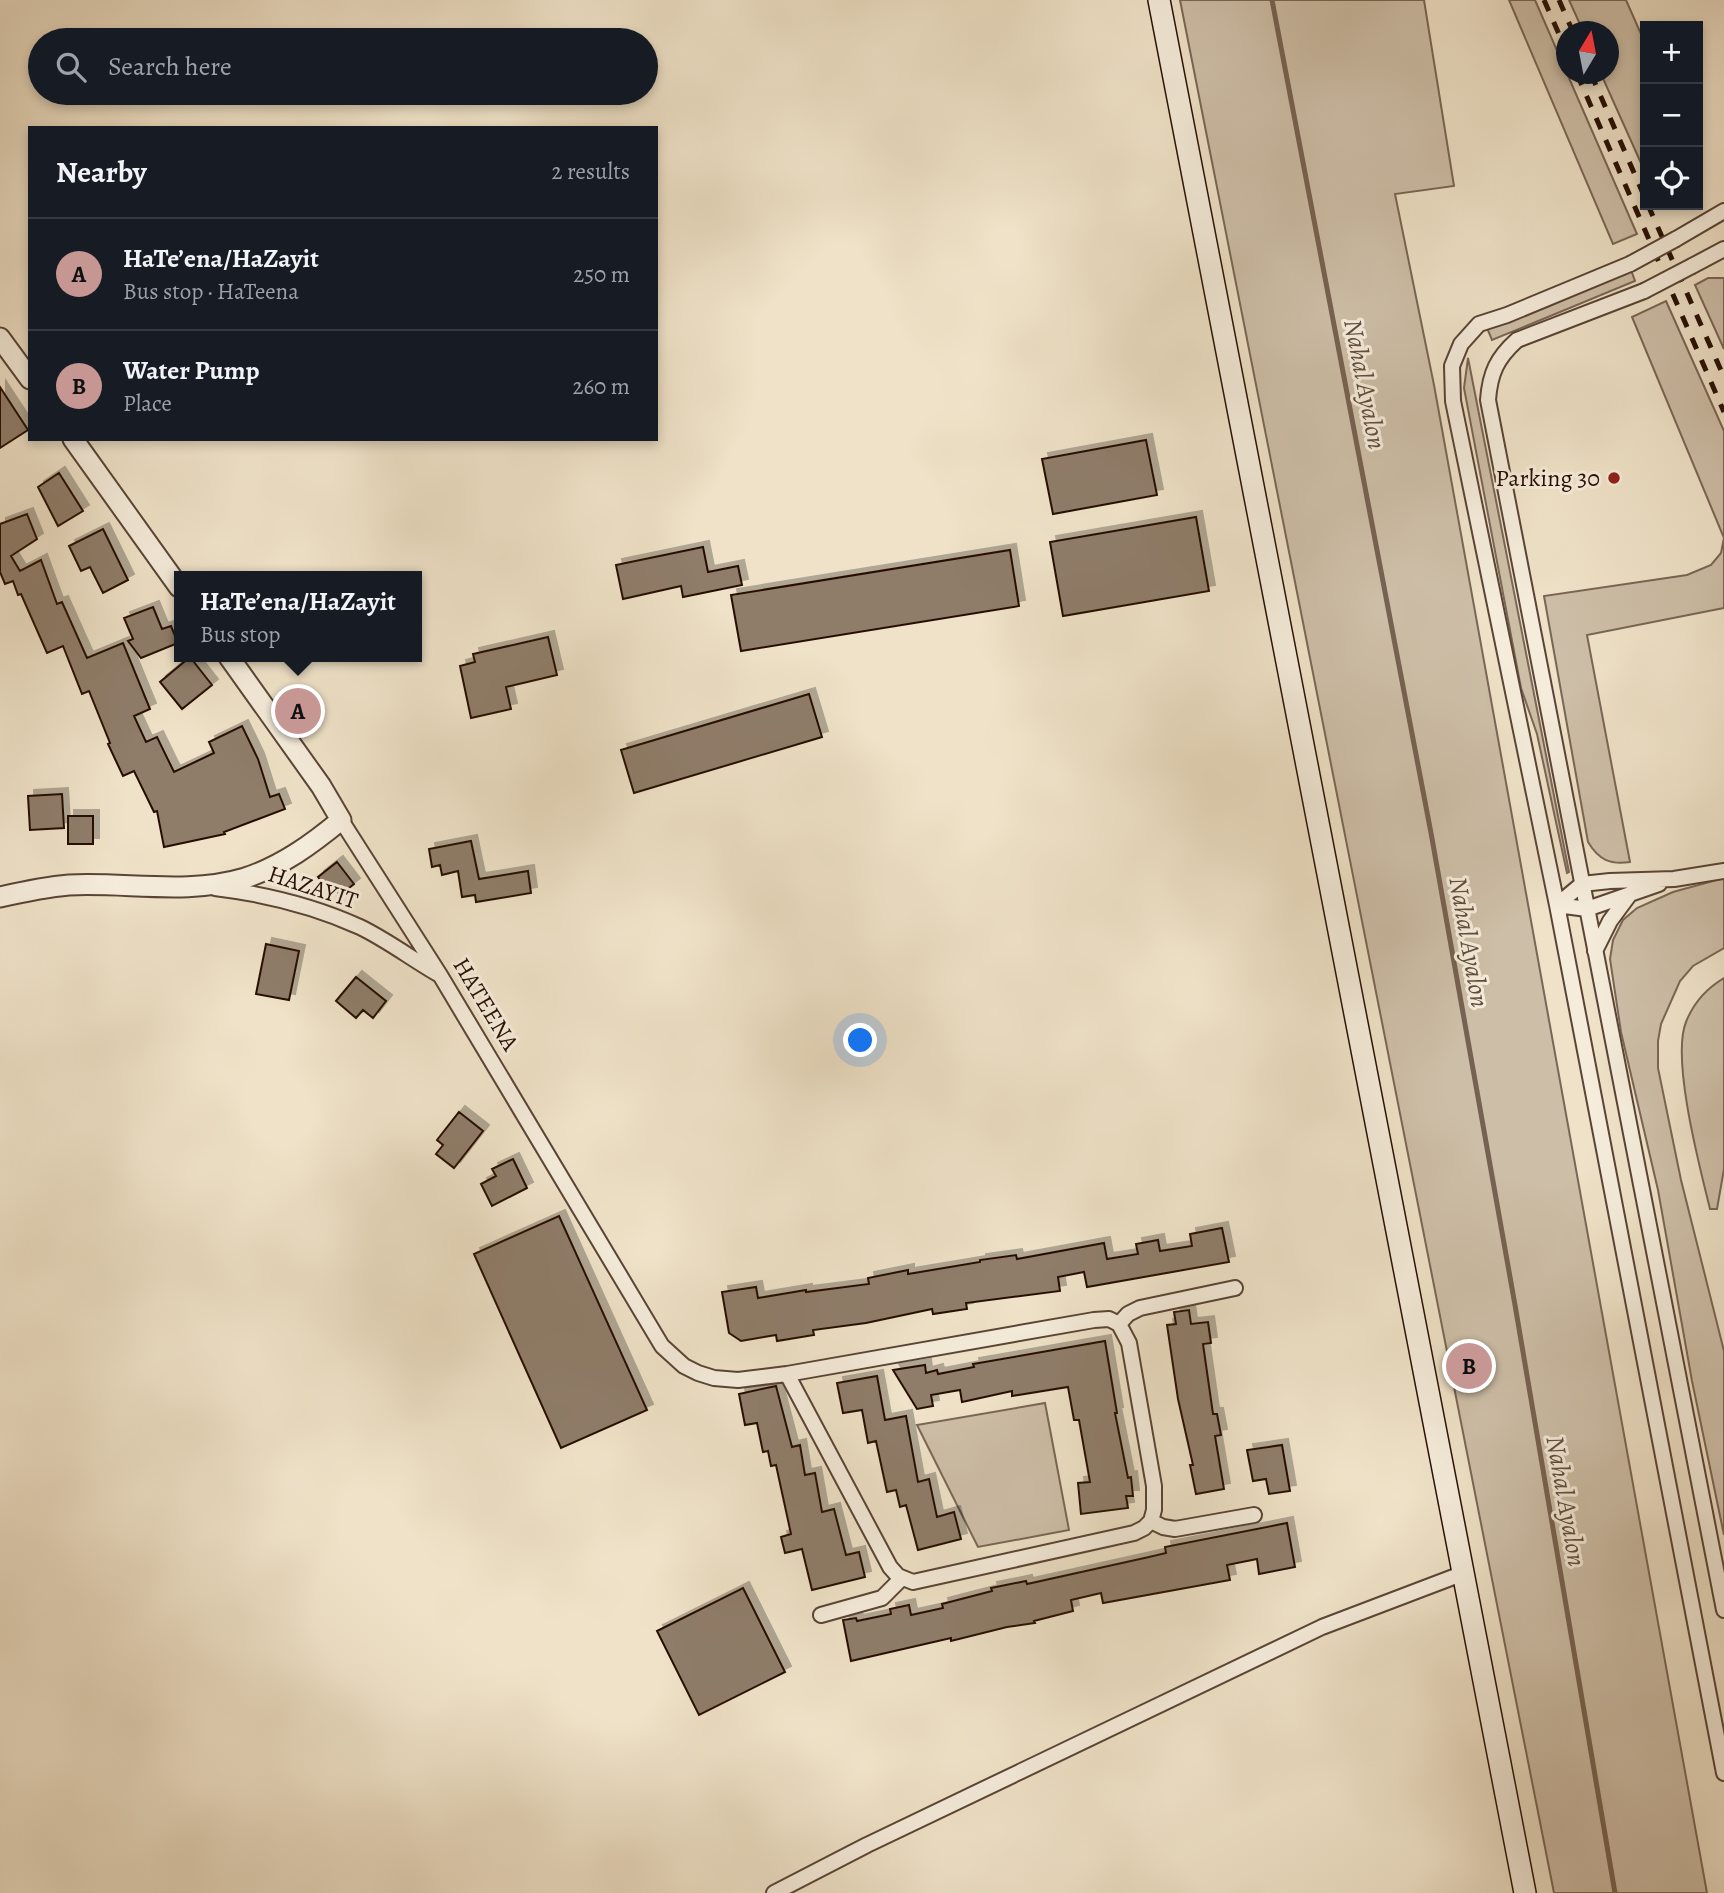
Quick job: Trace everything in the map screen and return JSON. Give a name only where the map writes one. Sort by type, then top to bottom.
[{"type":"main road","points":[[1159,0],[1525,1893]]},
{"type":"street","points":[[1724,211],[1630,264],[1479,324],[1461,344],[1452,366],[1453,401],[1557,905],[1724,1773]]},
{"type":"street","points":[[1724,249],[1644,291],[1517,340],[1496,363],[1489,379],[1488,400],[1724,1611]]},
{"type":"street","points":[[0,338],[28,376]]},
{"type":"street","points":[[74,441],[174,580]]},
{"type":"street","name":"HATEENA","points":[[233,662],[321,786],[440,975],[663,1346],[684,1366],[714,1378],[738,1380],[787,1374]]},
{"type":"street","name":"HAZAYIT","points":[[200,886],[227,882],[271,868],[297,853],[341,820]]},
{"type":"street","points":[[1557,905],[1582,884],[1674,879],[1724,871]]},
{"type":"street","points":[[1557,905],[1587,909],[1674,879]]},
{"type":"street","name":"HAZAYIT","points":[[0,897],[68,886],[200,886],[251,893],[334,916],[362,928],[440,975]]},
{"type":"street","points":[[1595,951],[1610,921],[1630,894]]},
{"type":"street","points":[[1119,1324],[1128,1314],[1140,1308],[1235,1288]]},
{"type":"street","points":[[1094,1320],[1109,1320],[1119,1324],[1129,1343],[1154,1486],[1151,1521],[1135,1533],[913,1583],[901,1578],[890,1567],[787,1374],[1094,1320]]},
{"type":"street","points":[[1151,1521],[1175,1529],[1254,1515]]},
{"type":"street","points":[[774,1893],[867,1844],[1322,1627],[1464,1573]]},
{"type":"street","points":[[821,1615],[882,1598],[901,1578]]},
{"type":"shaded area","points":[[1180,0],[1424,0],[1454,186],[1395,194],[1434,385],[1707,1893],[1554,1893]]},
{"type":"shaded area","points":[[1509,0],[1535,0],[1556,48],[1556,84],[1572,84],[1637,234],[1613,244]]},
{"type":"shaded area","points":[[1569,0],[1626,0],[1640,32],[1640,161],[1605,84],[1619,84],[1619,21],[1578,21]]},
{"type":"shaded area","points":[[1631,270],[1635,281],[1492,340],[1487,328]]},
{"type":"shaded area","points":[[1708,278],[1724,278],[1724,349],[1695,285]]},
{"type":"shaded area","points":[[1666,301],[1724,431],[1724,538],[1632,317]]},
{"type":"shaded area","points":[[1468,358],[1569,872],[1567,873],[1537,734],[1521,688],[1464,388]]},
{"type":"shaded area","points":[[1724,538],[1724,608],[1587,635],[1630,862],[1606,860],[1596,853],[1588,842],[1544,596],[1687,575],[1711,565],[1721,553]]},
{"type":"shaded area","points":[[1724,878],[1724,948],[1693,966],[1680,981],[1661,1024],[1658,1068],[1681,1180],[1724,1351],[1724,1535],[1692,1381],[1658,1190],[1621,1032],[1610,959],[1613,940],[1623,920],[1637,908],[1673,892]]},
{"type":"shaded area","points":[[1724,978],[1724,1169],[1717,1209],[1710,1209],[1684,1087],[1682,1039],[1689,1015],[1701,997]]},
{"type":"shaded area","points":[[1045,1403],[1069,1530],[978,1547],[917,1425]]},
{"type":"building","points":[[0,387],[28,430],[0,448]]},
{"type":"building","points":[[1146,440],[1157,495],[1053,514],[1042,459]]},
{"type":"building","points":[[59,473],[83,511],[58,526],[38,487]]},
{"type":"building","points":[[27,514],[37,539],[11,556],[20,571],[41,560],[57,604],[62,602],[87,658],[123,643],[150,709],[134,716],[146,742],[157,737],[174,772],[214,753],[209,742],[242,726],[258,759],[270,797],[279,794],[285,809],[224,832],[225,834],[164,847],[157,811],[154,812],[134,771],[123,776],[89,691],[82,694],[63,646],[47,653],[21,594],[18,595],[13,581],[5,584],[0,572],[0,524]]},
{"type":"building","points":[[1196,517],[1209,591],[1063,616],[1050,542]]},
{"type":"building","points":[[103,529],[128,580],[103,593],[90,567],[81,571],[69,546]]},
{"type":"building","points":[[703,547],[708,572],[738,566],[742,585],[683,597],[681,586],[623,599],[616,565]]},
{"type":"building","points":[[1010,550],[1019,606],[741,651],[731,595]]},
{"type":"building","points":[[153,607],[162,629],[171,626],[174,645],[141,658],[128,641],[133,639],[124,618]]},
{"type":"building","points":[[548,637],[557,675],[506,687],[511,709],[471,718],[460,666],[475,662],[473,654]]},
{"type":"building","points":[[184,662],[194,662],[212,685],[182,709],[160,682]]},
{"type":"building","points":[[809,694],[822,737],[634,793],[621,750]]},
{"type":"building","points":[[62,794],[64,828],[30,830],[28,796]]},
{"type":"building","points":[[68,816],[93,816],[93,844],[68,844]]},
{"type":"building","points":[[471,841],[479,879],[528,871],[531,893],[476,902],[475,895],[462,897],[458,871],[442,875],[440,865],[432,867],[429,849]]},
{"type":"building","points":[[337,862],[354,884],[340,895],[335,888],[330,892],[318,877]]},
{"type":"building","points":[[266,944],[299,951],[289,1000],[256,994]]},
{"type":"building","points":[[356,977],[386,1001],[373,1018],[363,1010],[356,1018],[336,1001]]},
{"type":"building","points":[[459,1112],[483,1131],[454,1168],[436,1154],[443,1145],[437,1140]]},
{"type":"building","points":[[513,1159],[527,1188],[492,1206],[481,1184],[496,1176],[492,1169]]},
{"type":"building","points":[[559,1216],[647,1410],[561,1448],[474,1254]]},
{"type":"building","points":[[1222,1228],[1229,1262],[1087,1287],[1084,1272],[1058,1277],[1060,1291],[966,1303],[967,1309],[933,1314],[932,1309],[866,1323],[813,1330],[814,1335],[777,1341],[776,1335],[741,1341],[729,1333],[722,1292],[756,1287],[758,1298],[869,1284],[868,1278],[908,1270],[908,1274],[980,1260],[1016,1255],[1017,1259],[1104,1243],[1107,1259],[1138,1254],[1136,1244],[1158,1240],[1160,1251],[1192,1246],[1190,1234]]},
{"type":"building","points":[[1189,1310],[1191,1324],[1208,1322],[1211,1343],[1203,1344],[1213,1414],[1217,1414],[1221,1435],[1215,1436],[1224,1489],[1196,1494],[1167,1325],[1176,1324],[1174,1312]]},
{"type":"building","points":[[1105,1341],[1115,1413],[1128,1478],[1131,1477],[1133,1496],[1126,1496],[1128,1508],[1081,1514],[1078,1483],[1090,1482],[1079,1420],[1074,1420],[1068,1387],[1012,1396],[1012,1391],[962,1402],[960,1390],[931,1395],[933,1406],[917,1409],[893,1370],[925,1365],[926,1373],[937,1370],[938,1374],[974,1367],[973,1364]]},
{"type":"building","points":[[877,1376],[885,1420],[906,1416],[918,1482],[929,1479],[937,1517],[954,1512],[961,1539],[918,1550],[906,1505],[900,1507],[896,1490],[887,1492],[876,1441],[868,1443],[862,1410],[843,1413],[837,1383]]},
{"type":"building","points":[[776,1386],[792,1447],[800,1445],[805,1475],[815,1473],[822,1512],[834,1509],[846,1555],[859,1552],[865,1577],[812,1590],[802,1549],[785,1553],[781,1537],[791,1534],[776,1465],[771,1466],[768,1451],[763,1452],[757,1423],[745,1425],[739,1394]]},
{"type":"building","points":[[1282,1445],[1290,1491],[1269,1494],[1266,1479],[1253,1481],[1247,1450]]},
{"type":"building","points":[[1287,1523],[1295,1567],[1259,1574],[1257,1559],[1227,1565],[1230,1580],[1103,1603],[1101,1593],[1071,1600],[1073,1611],[1034,1621],[1035,1623],[951,1641],[951,1638],[851,1661],[843,1620],[856,1618],[857,1621],[891,1614],[890,1609],[909,1605],[911,1615],[943,1608],[942,1604],[992,1591],[991,1588],[1026,1581],[1027,1584],[1166,1553],[1165,1547]]},
{"type":"building","points":[[743,1588],[785,1672],[699,1715],[657,1631]]},
{"type":"waterway","name":"Nahal Ayalon","points":[[1272,0],[1431,833],[1615,1893]]},
{"type":"railway","points":[[1544,0],[1556,27]]},
{"type":"railway","points":[[1559,0],[1568,21]]},
{"type":"railway","points":[[1581,84],[1724,412]]},
{"type":"railway","points":[[1595,84],[1640,187]]},
{"type":"railway","points":[[1650,210],[1724,377]]},
{"type":"place","name":"Parking 30","points":[[1614,478]]},
{"type":"place","name":"HaTe’ena/HaZayit","points":[[298,711]]},
{"type":"place","name":"Water Pump","points":[[1469,1366]]}]
